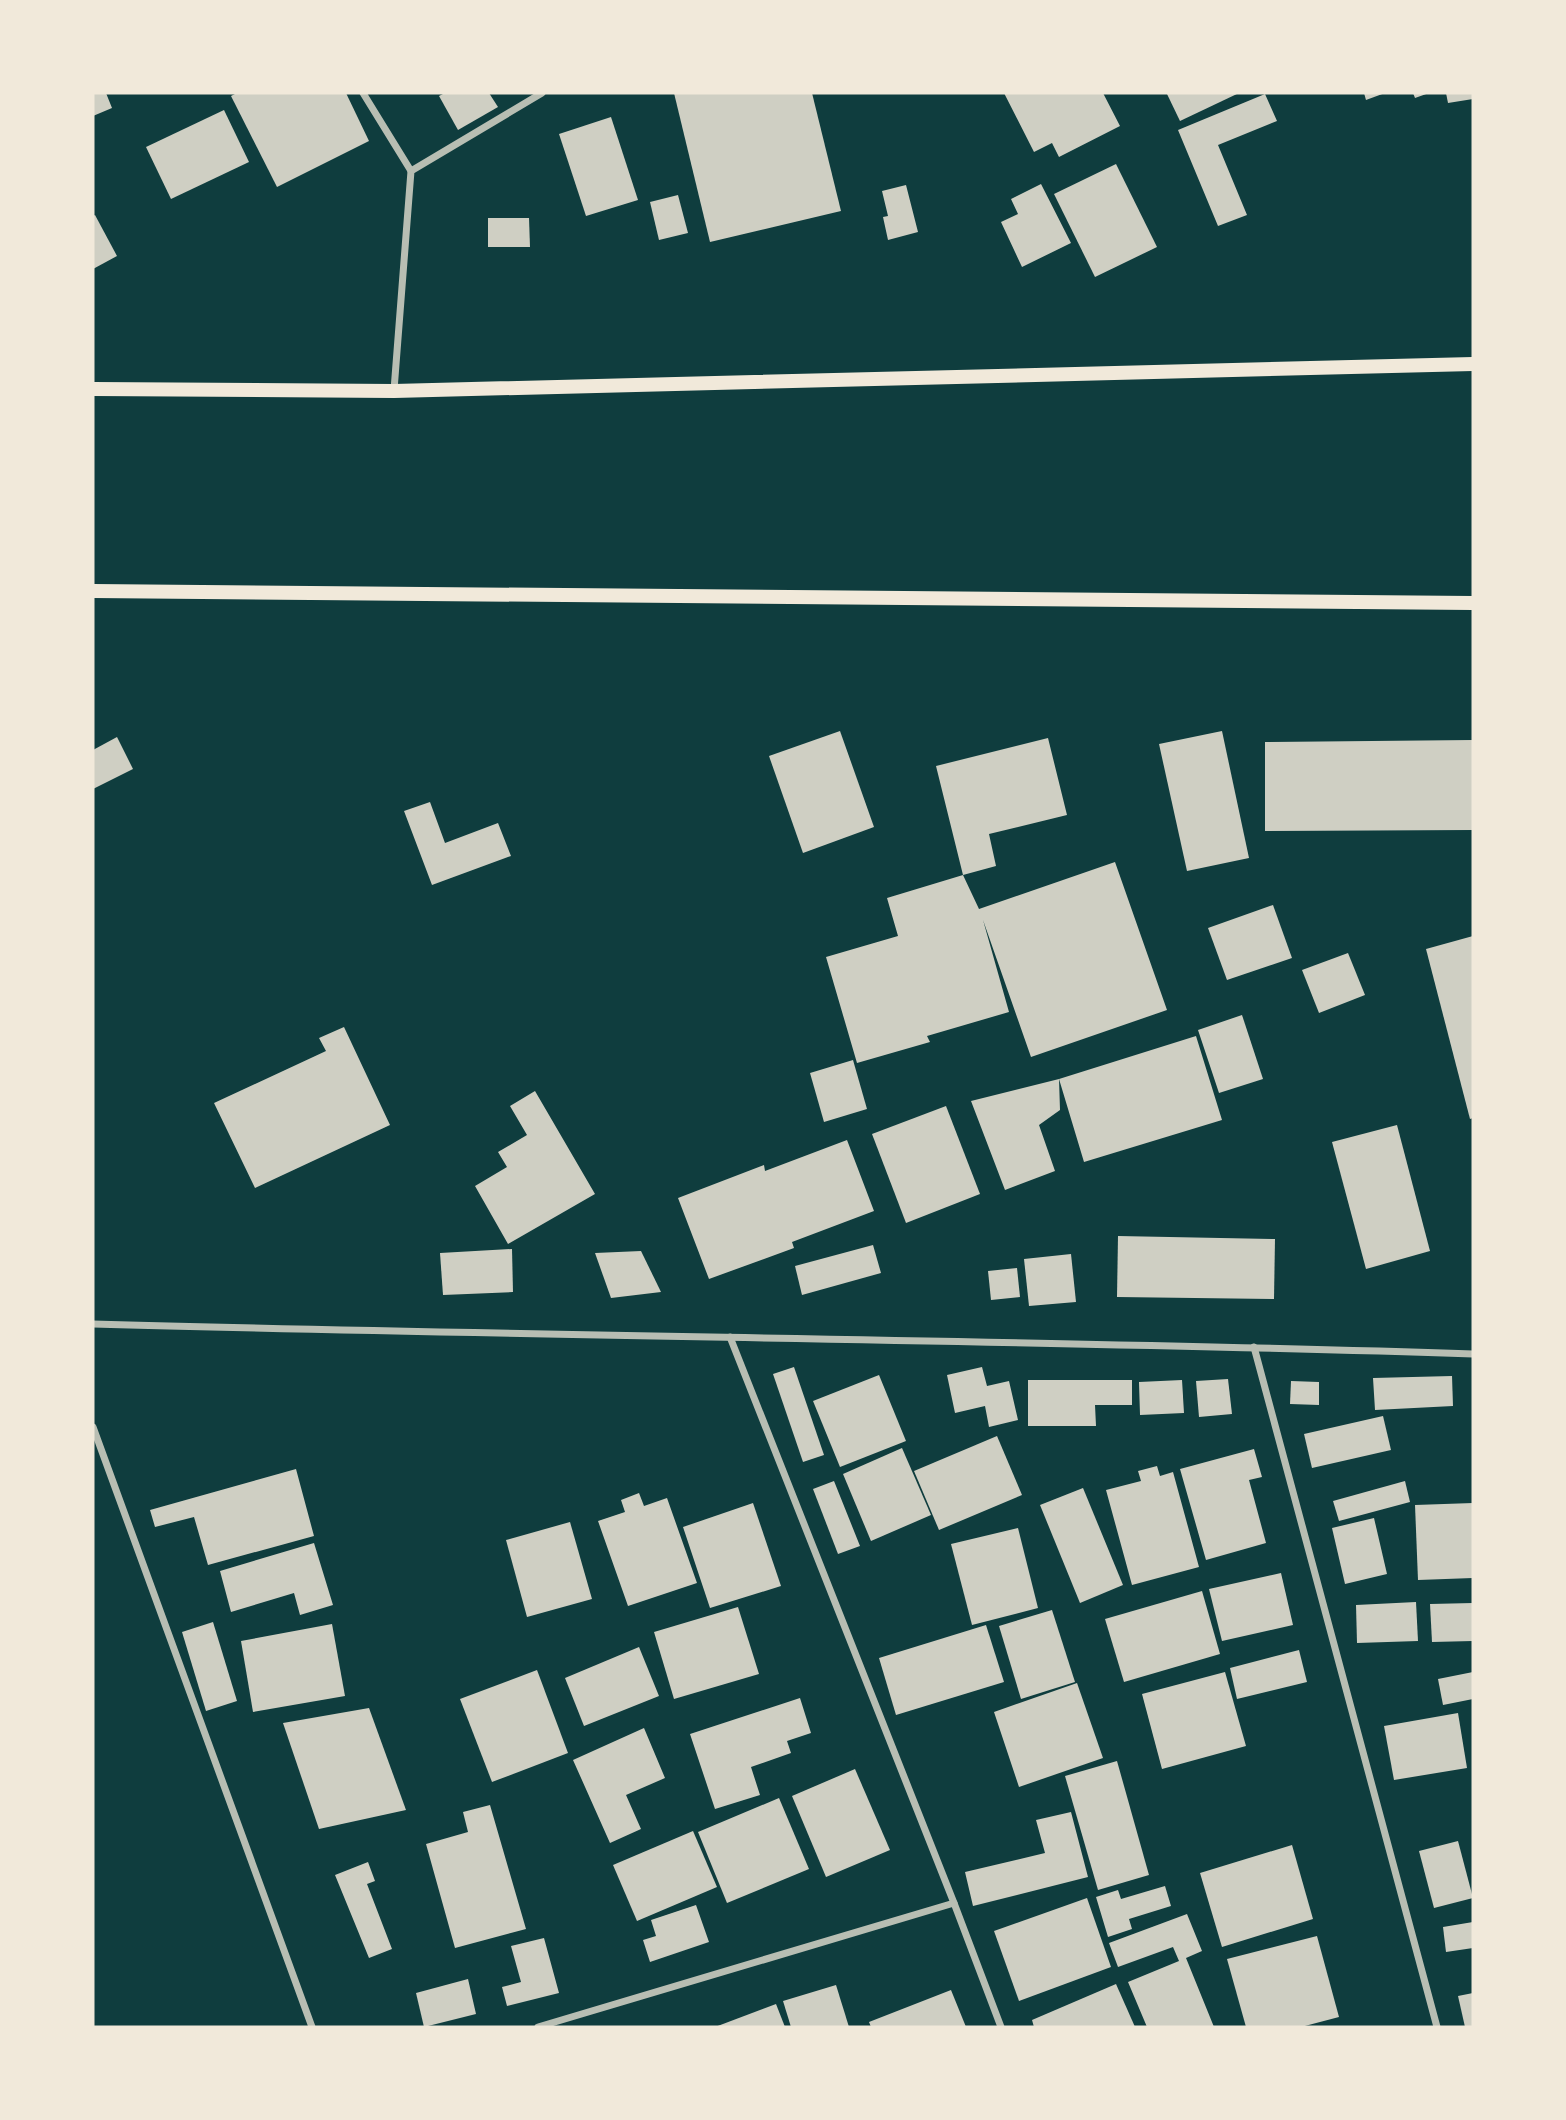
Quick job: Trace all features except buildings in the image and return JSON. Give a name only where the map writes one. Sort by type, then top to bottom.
[{"type":"main road","points":[[93,389],[394,391],[1473,364]]},
{"type":"main road","points":[[93,591],[1473,603]]},
{"type":"street","points":[[363,93],[411,171],[394,391]]},
{"type":"street","points":[[411,171],[542,93]]},
{"type":"street","points":[[93,1324],[374,1332],[1254,1347],[1473,1354]]},
{"type":"street","points":[[730,1337],[1001,2027]]},
{"type":"street","points":[[1254,1347],[1437,2027]]},
{"type":"street","points":[[93,1427],[312,2027]]},
{"type":"street","points":[[538,2027],[954,1903]]}]
